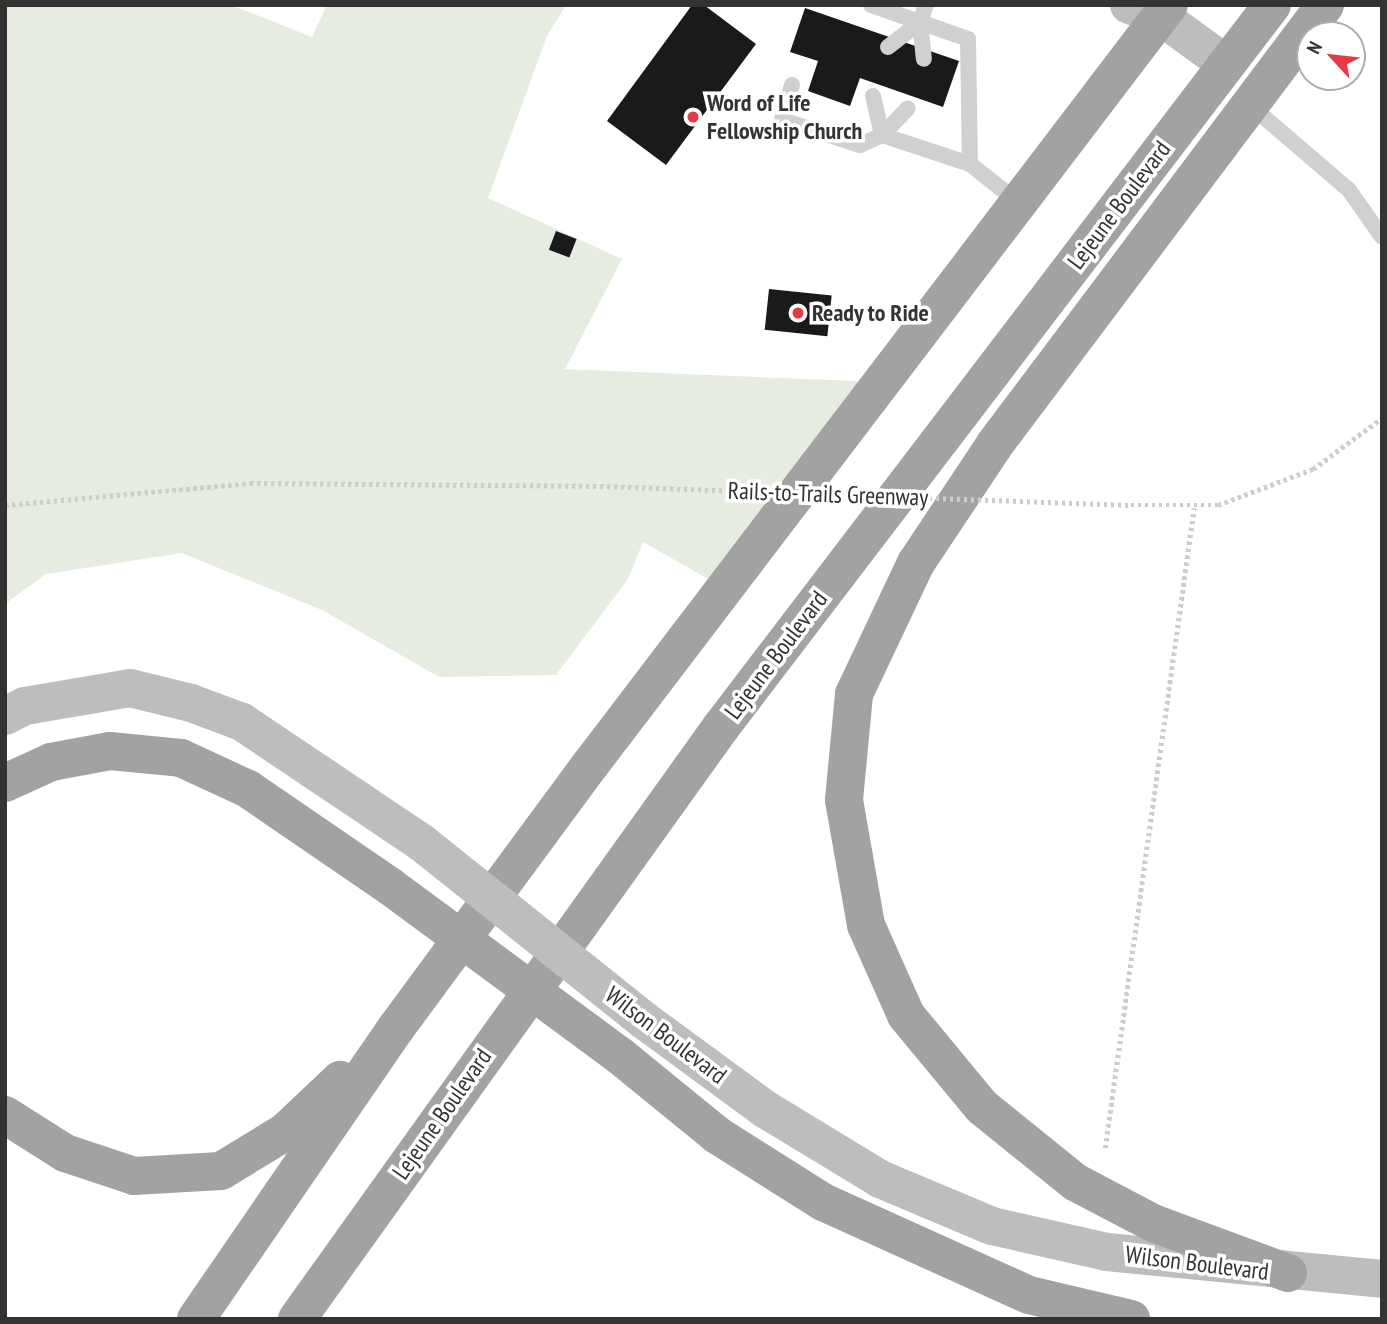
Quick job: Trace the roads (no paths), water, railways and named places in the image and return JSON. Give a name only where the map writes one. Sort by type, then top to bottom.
[{"type":"highway","name":"Lejeune Boulevard","points":[[297,1319],[721,727],[1272,5]]},
{"type":"highway","points":[[1288,1273],[1153,1223],[1075,1182],[982,1107],[901,1004],[866,925],[844,800],[854,694],[916,563],[995,444],[1325,5]]},
{"type":"highway","points":[[196,1319],[396,1028],[1018,202],[1153,9]]},
{"type":"highway","points":[[5,783],[51,762],[110,751],[181,758],[248,789],[391,887],[619,1055],[717,1135],[823,1202],[1028,1295],[1131,1319]]},
{"type":"highway","points":[[5,1115],[65,1153],[134,1176],[221,1171],[285,1132],[396,1028]]},
{"type":"main road","points":[[1153,9],[1226,64]]},
{"type":"main road","name":"Wilson Boulevard","points":[[5,716],[25,706],[130,688],[191,703],[242,722],[422,843],[645,1021],[765,1109],[880,1179],[992,1226],[1107,1252],[1288,1273],[1382,1279]]},
{"type":"lane","points":[[871,5],[968,39],[970,164]]},
{"type":"lane","points":[[924,58],[920,22],[926,5]]},
{"type":"lane","points":[[888,47],[920,22]]},
{"type":"lane","points":[[792,85],[782,120],[859,145],[882,135],[908,108]]},
{"type":"lane","points":[[873,96],[882,135]]},
{"type":"lane","points":[[1251,106],[1349,190],[1382,237]]},
{"type":"lane","points":[[882,135],[970,164],[1018,202]]},
{"type":"place","name":"Word of Life Fellowship Church","points":[[693,117]]},
{"type":"place","name":"Ready to Ride","points":[[798,313]]}]
